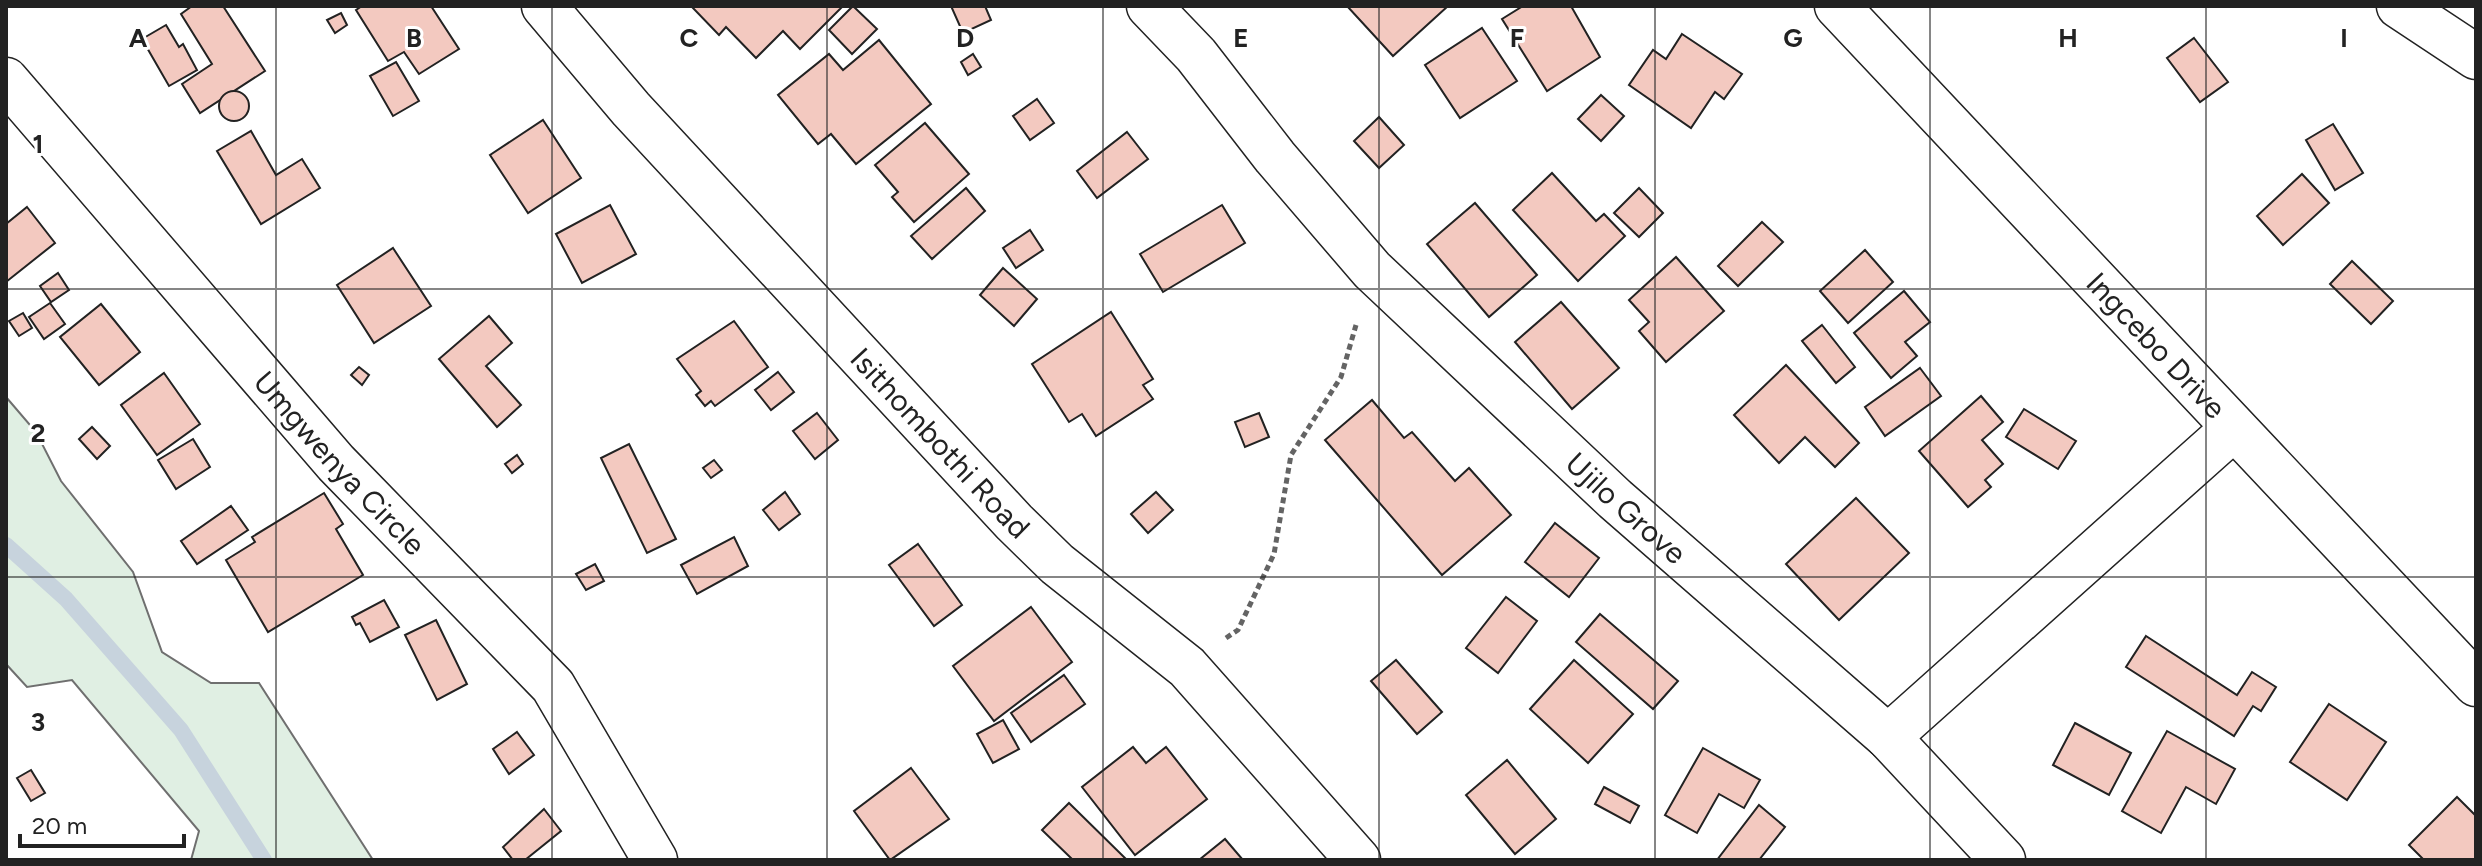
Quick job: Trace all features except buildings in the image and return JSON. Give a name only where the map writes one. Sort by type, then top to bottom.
[{"type":"street","name":"Isithombothi Road","points":[[544,6],[631,109],[1014,522],[1057,564],[1187,667],[1358,860]]},
{"type":"street","name":"Ujilo Grove","points":[[1149,6],[1196,55],[1275,157],[1372,270],[1615,499],[1888,737],[2003,860]]},
{"type":"street","name":"Ingcebo Drive","points":[[1837,6],[2476,684]]},
{"type":"street","points":[[2399,6],[2476,57]]},
{"type":"street","name":"Umgwenya Circle","points":[[6,80],[336,463],[553,686],[655,860]]},
{"type":"street","points":[[1888,737],[2234,428]]},
{"type":"path","points":[[1187,667],[1238,630],[1274,554],[1291,455],[1341,377],[1372,270]]},
{"type":"green space","points":[[6,397],[36,432],[61,481],[133,572],[162,652],[211,683],[259,683],[373,860],[191,860],[199,831],[72,680],[27,687],[6,664]]},
{"type":"waterway","points":[[6,545],[66,599],[181,730],[264,860]]}]
